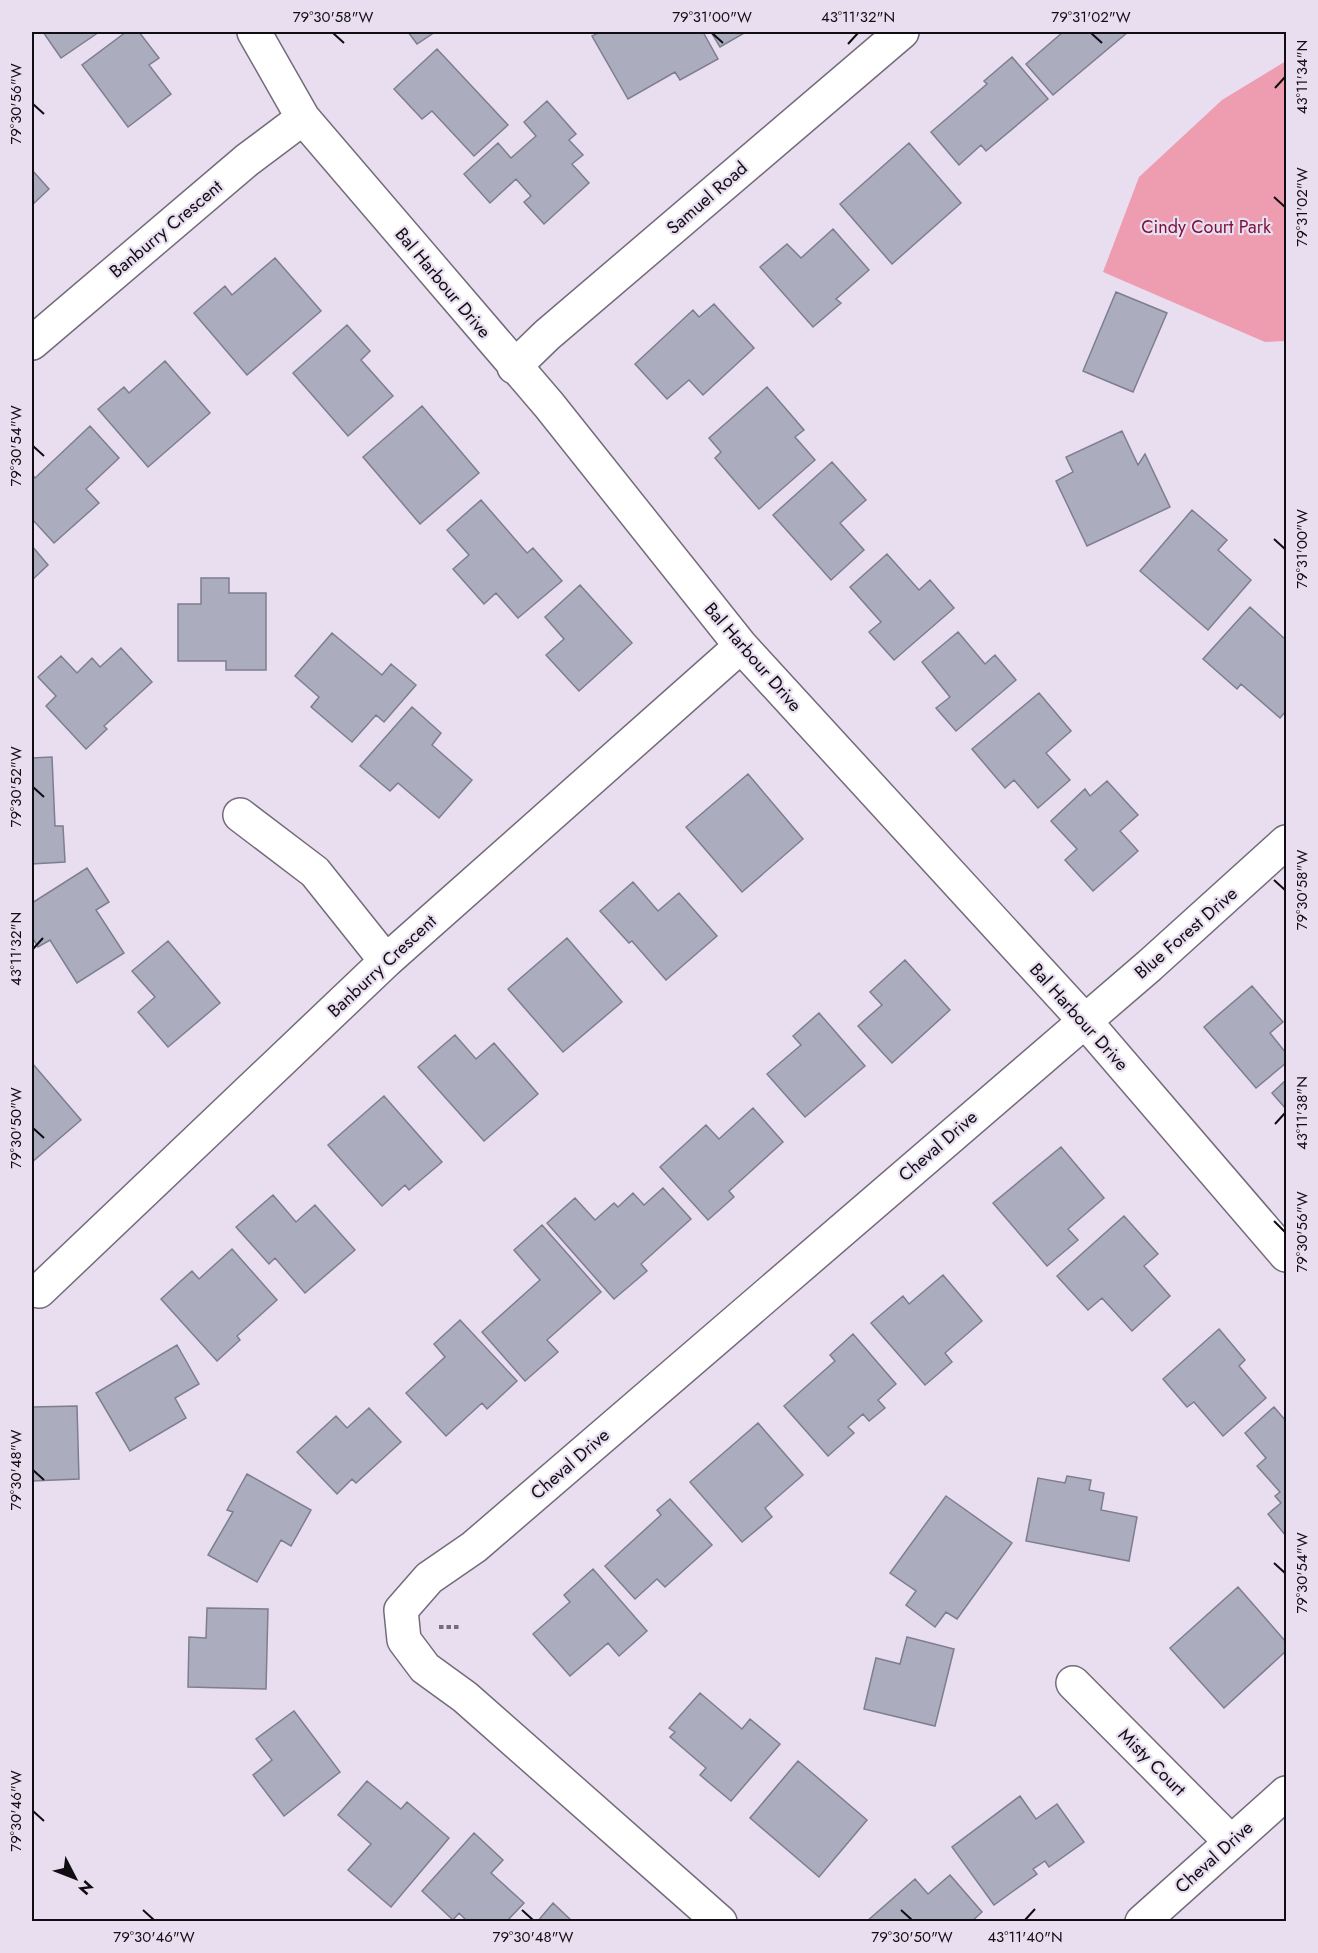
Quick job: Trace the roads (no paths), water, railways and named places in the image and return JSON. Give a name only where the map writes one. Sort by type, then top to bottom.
[{"type":"street","name":"Bal Harbour Drive","points":[[254,32],[303,118],[514,367],[549,405],[741,646],[1084,1020],[1287,1255]]},
{"type":"street","name":"Samuel Road","points":[[514,367],[547,335],[902,32]]},
{"type":"street","name":"Banburry Crescent","points":[[32,343],[247,160],[303,118]]},
{"type":"street","name":"Banburry Crescent","points":[[32,1290],[39,1291],[386,961],[741,646]]},
{"type":"street","points":[[240,815],[315,872],[386,961]]},
{"type":"street","name":"Blue Forest Drive","points":[[1084,1020],[1228,897],[1287,842]]},
{"type":"street","name":"Cheval Drive","points":[[720,1922],[465,1696],[424,1668],[404,1640],[401,1610],[429,1578],[483,1539],[1084,1020]]},
{"type":"street","name":"Misty Court","points":[[1073,1683],[1231,1842]]},
{"type":"street","name":"Cheval Drive","points":[[1142,1922],[1287,1792]]},
{"type":"park label","name":"Cindy Court Park","points":[[1206,227]]}]
